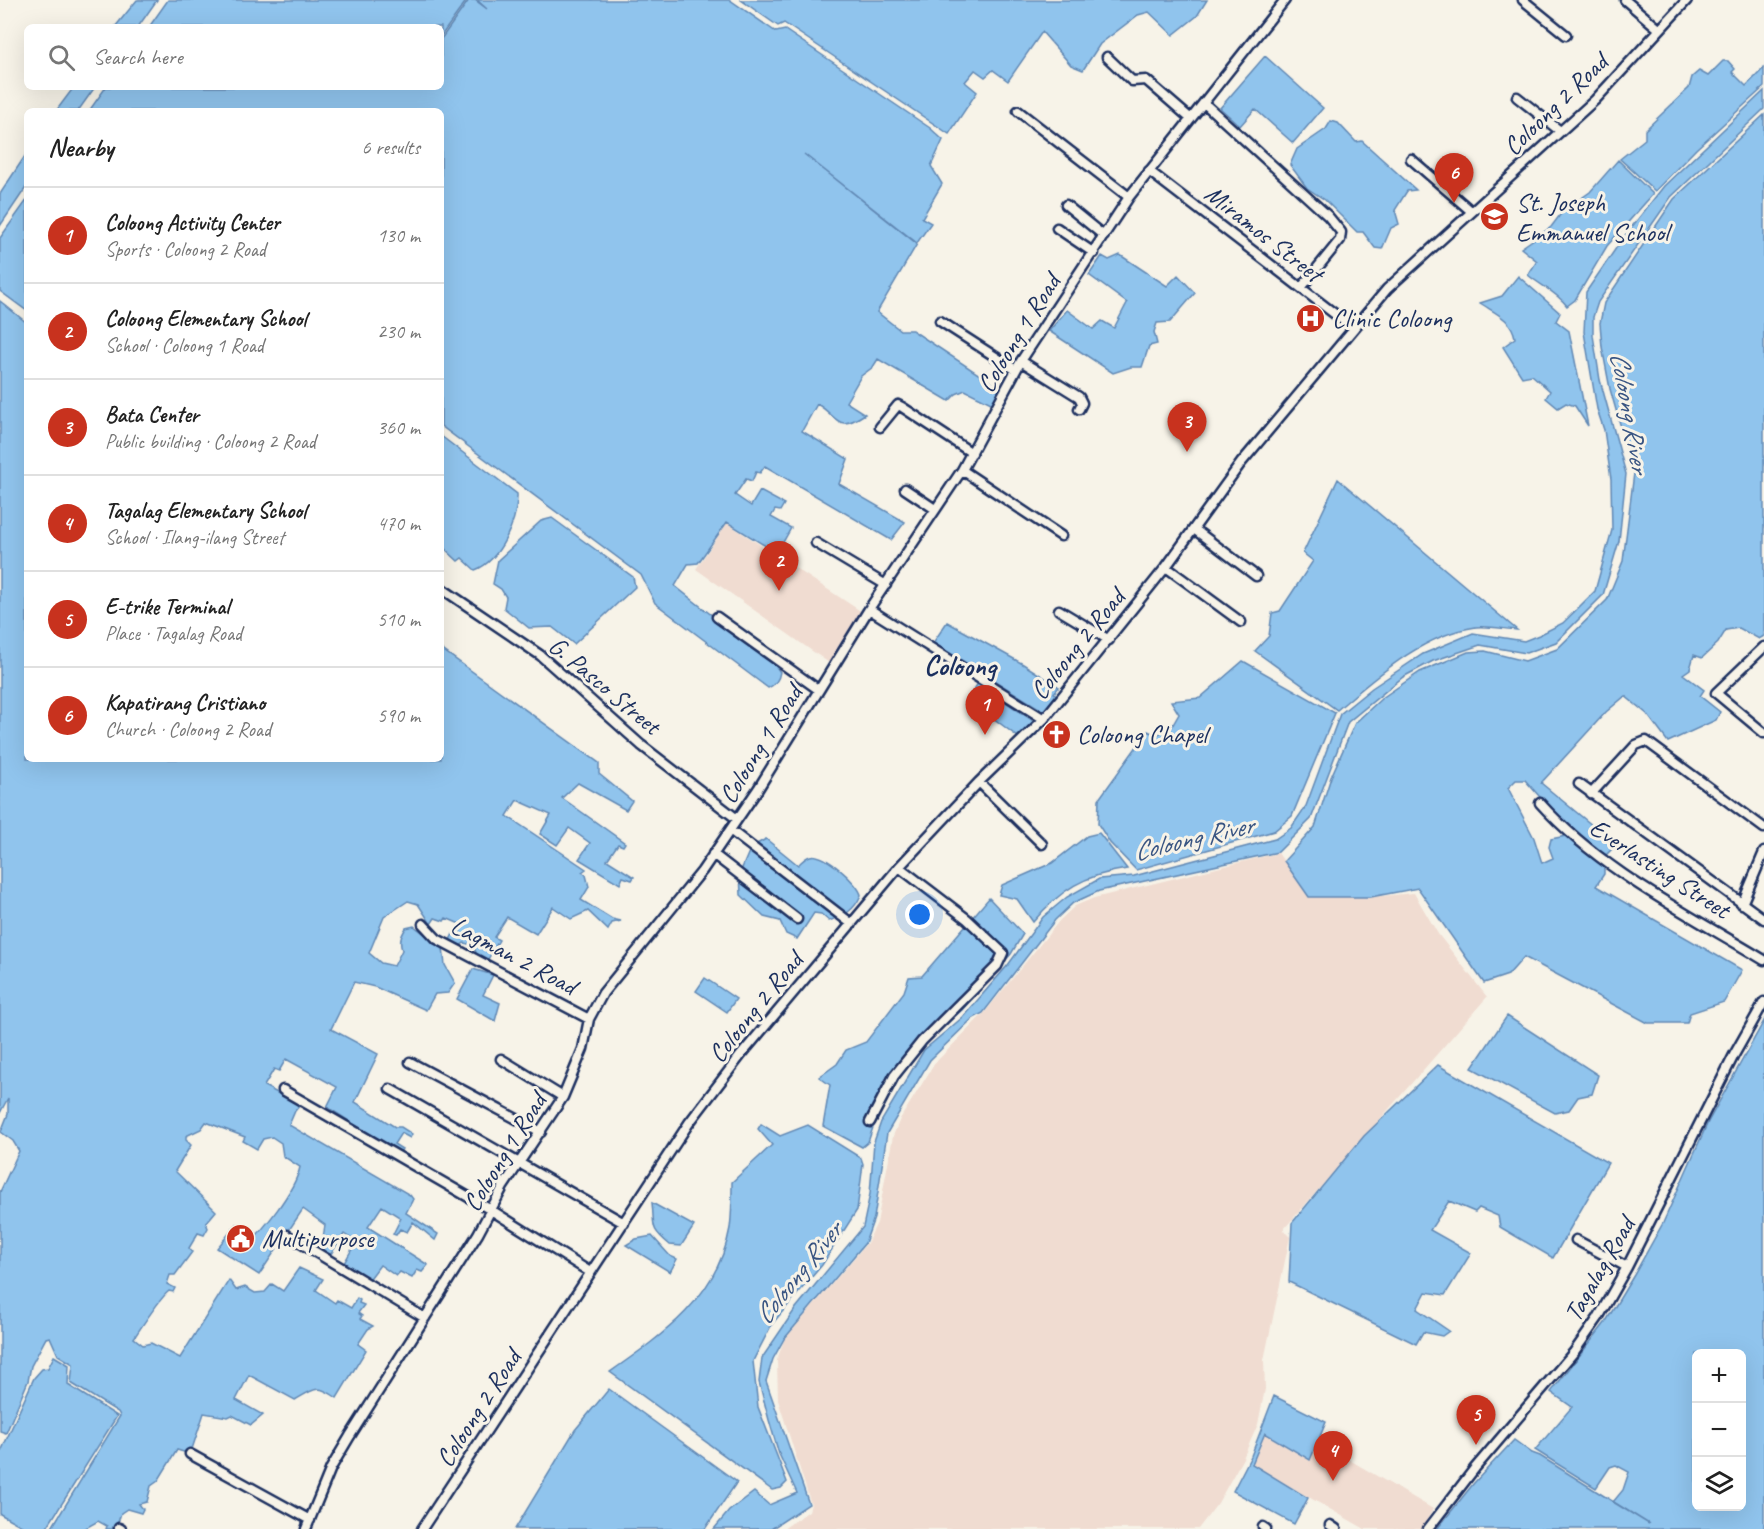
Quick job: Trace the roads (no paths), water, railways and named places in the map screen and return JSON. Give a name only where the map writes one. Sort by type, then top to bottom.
[{"type":"street","name":"Coloong 1 Road","points":[[306,1529],[331,1468],[519,1163],[563,1097],[583,1049],[589,1019],[603,993],[713,855],[730,830],[869,609],[962,470],[1018,365],[1130,197],[1285,0]]},
{"type":"street","points":[[1523,0],[1566,35]]},
{"type":"street","points":[[1625,0],[1659,29]]},
{"type":"street","name":"Coloong 2 Road","points":[[422,1529],[689,1123],[741,1054],[899,867],[979,782],[1044,719],[1166,567],[1241,463],[1387,289],[1594,100],[1687,0]]},
{"type":"street","points":[[1107,57],[1132,81],[1146,80],[1191,119]]},
{"type":"street","points":[[1516,97],[1560,131]]},
{"type":"street","points":[[1204,103],[1328,216],[1341,232],[1340,240],[1301,288]]},
{"type":"street","points":[[1018,111],[1130,197]]},
{"type":"street","points":[[1411,159],[1471,211]]},
{"type":"street","name":"Miramos Street","points":[[1149,171],[1353,328]]},
{"type":"street","points":[[1066,206],[1104,236]]},
{"type":"street","points":[[1057,228],[1094,253]]},
{"type":"street","points":[[940,321],[1078,397],[1082,403],[1079,409]]},
{"type":"street","points":[[880,427],[892,409],[898,405],[902,406],[972,453]]},
{"type":"street","points":[[962,470],[1061,536]]},
{"type":"street","points":[[905,489],[935,509]]},
{"type":"street","points":[[1194,529],[1256,576]]},
{"type":"street","points":[[816,543],[886,585]]},
{"type":"street","points":[[1166,567],[1241,622]]},
{"type":"street","name":"G. Pasco Street","points":[[444,590],[540,655],[642,745],[737,819]]},
{"type":"street","points":[[869,609],[1044,719]]},
{"type":"street","points":[[1059,610],[1109,640]]},
{"type":"street","points":[[717,617],[819,690]]},
{"type":"street","points":[[1764,646],[1716,693],[1764,733]]},
{"type":"street","points":[[1591,794],[1636,745],[1646,741],[1764,828]]},
{"type":"street","points":[[979,782],[1042,844]]},
{"type":"street","points":[[1579,784],[1764,919]]},
{"type":"street","name":"Everlasting Street","points":[[1540,803],[1566,832],[1614,867],[1764,960]]},
{"type":"street","points":[[730,830],[852,924]]},
{"type":"street","points":[[1742,904],[1764,852]]},
{"type":"street","points":[[713,855],[797,919]]},
{"type":"street","points":[[870,1122],[894,1076],[922,1041],[997,966],[1003,953],[967,919],[899,867]]},
{"type":"street","name":"Lagman 2 Road","points":[[423,924],[436,939],[589,1019]]},
{"type":"street","name":"Tagalag Road","points":[[1428,1529],[1475,1468],[1574,1352],[1598,1318],[1627,1268],[1734,1055],[1764,1002]]},
{"type":"street","points":[[501,1059],[563,1097]]},
{"type":"street","points":[[410,1062],[541,1132]]},
{"type":"street","points":[[390,1089],[624,1223]]},
{"type":"street","points":[[283,1090],[491,1210],[590,1272]]},
{"type":"street","points":[[287,1235],[425,1318]]},
{"type":"street","points":[[1576,1240],[1627,1268]]},
{"type":"street","points":[[190,1454],[310,1520]]},
{"type":"water","points":[[137,0],[157,0],[140,24],[117,24]]},
{"type":"water","points":[[168,0],[467,0],[444,32],[444,24],[151,24]]},
{"type":"water","points":[[469,0],[475,0],[487,9],[477,0],[730,0],[776,32],[785,30],[930,128],[943,140],[931,166],[942,184],[922,218],[931,223],[917,243],[804,154],[917,244],[877,312],[900,330],[912,330],[1001,389],[993,404],[965,390],[956,394],[949,401],[878,359],[873,367],[861,376],[846,402],[865,414],[856,420],[843,423],[817,404],[802,431],[848,459],[839,484],[905,522],[891,540],[765,466],[760,473],[756,472],[752,481],[746,479],[735,495],[751,506],[760,491],[784,504],[780,511],[775,510],[771,517],[791,528],[777,553],[727,522],[698,563],[688,564],[675,586],[775,665],[780,672],[778,679],[768,688],[655,603],[641,575],[444,428],[444,108],[91,108],[104,90],[444,90],[444,35]]},
{"type":"water","points":[[741,0],[1207,0],[1197,16],[1173,35],[1149,12],[1138,15],[1100,44],[1083,70],[1071,65],[1042,32],[1008,81],[993,70],[985,77],[975,70],[965,82],[977,92],[949,134],[784,23],[778,26]]},
{"type":"water","points":[[1265,56],[1323,108],[1293,143],[1255,109],[1240,126],[1220,108]]},
{"type":"water","points":[[1723,61],[1728,61],[1735,69],[1732,72],[1746,86],[1764,68],[1764,87],[1696,149],[1655,191],[1620,159],[1645,139],[1645,130],[1689,88],[1692,77],[1699,71],[1708,76]]},
{"type":"water","points":[[72,90],[93,90],[80,108],[58,108]]},
{"type":"water","points":[[1764,91],[1764,109],[1671,197],[1598,302],[1593,317],[1593,335],[1600,380],[1626,474],[1619,541],[1603,595],[1556,642],[1526,653],[1480,645],[1433,661],[1403,677],[1348,722],[1311,819],[1278,852],[1099,891],[1073,903],[1055,920],[983,1013],[972,1019],[930,1060],[887,1133],[874,1218],[865,1243],[784,1339],[773,1359],[766,1381],[809,1504],[771,1529],[714,1529],[729,1511],[754,1492],[769,1505],[797,1493],[779,1454],[759,1382],[762,1358],[796,1308],[863,1227],[870,1194],[874,1142],[881,1122],[924,1050],[963,1017],[1008,965],[1043,917],[1067,897],[1099,879],[1134,876],[1275,839],[1291,828],[1306,806],[1340,714],[1372,688],[1423,654],[1473,633],[1524,641],[1539,635],[1563,623],[1595,591],[1612,530],[1611,479],[1604,430],[1597,409],[1584,332],[1586,292],[1623,238],[1664,186]]},
{"type":"water","name":"Coloong River","points":[[1764,115],[1764,636],[1759,639],[1739,628],[1726,630],[1718,643],[1702,658],[1694,655],[1690,669],[1683,674],[1704,690],[1700,696],[1720,712],[1716,720],[1668,742],[1647,714],[1625,696],[1606,712],[1541,783],[1616,845],[1604,857],[1560,820],[1525,780],[1516,780],[1508,788],[1534,838],[1542,863],[1553,858],[1549,847],[1551,839],[1566,836],[1604,867],[1604,874],[1596,886],[1742,970],[1724,1002],[1690,1013],[1687,1023],[1648,1023],[1524,957],[1508,975],[1484,983],[1418,888],[1371,897],[1309,897],[1284,861],[1315,827],[1331,777],[1355,723],[1382,698],[1420,672],[1468,652],[1485,651],[1525,661],[1557,649],[1607,600],[1623,561],[1634,473],[1610,389],[1602,347],[1600,323],[1604,303],[1674,199]]},
{"type":"water","points":[[1331,121],[1338,123],[1356,142],[1362,141],[1416,190],[1407,191],[1395,210],[1399,224],[1391,228],[1382,249],[1375,248],[1363,232],[1357,232],[1325,200],[1307,188],[1290,165],[1297,149],[1326,129]]},
{"type":"water","points":[[24,158],[24,190],[0,226],[0,194]]},
{"type":"water","points":[[1618,160],[1653,194],[1607,246],[1575,300],[1567,306],[1554,293],[1528,275],[1537,261],[1521,248],[1551,227],[1563,211],[1590,192]]},
{"type":"water","points":[[24,204],[24,309],[0,291],[0,238]]},
{"type":"water","points":[[1120,255],[1167,286],[1178,275],[1195,293],[1170,322],[1157,323],[1154,332],[1157,344],[1149,346],[1142,367],[1131,367],[1113,373],[1049,331],[1067,310],[1093,329],[1102,321],[1114,328],[1127,303],[1089,275],[1102,256],[1109,260]]},
{"type":"water","points":[[1518,276],[1560,313],[1556,321],[1569,331],[1588,426],[1575,406],[1566,403],[1558,408],[1546,398],[1550,391],[1532,375],[1522,377],[1503,347],[1515,338],[1513,331],[1507,321],[1480,303],[1502,296]]},
{"type":"water","points":[[0,301],[24,321],[24,762],[444,762],[444,651],[599,763],[599,774],[632,801],[626,810],[578,783],[562,798],[625,843],[623,846],[618,844],[607,860],[634,877],[632,880],[623,877],[620,884],[579,859],[590,843],[569,828],[557,845],[540,834],[551,815],[517,800],[507,816],[586,869],[582,872],[586,875],[589,887],[581,900],[612,919],[621,921],[612,923],[608,930],[588,911],[571,919],[553,907],[536,934],[507,917],[494,937],[499,940],[487,961],[477,955],[473,945],[464,943],[460,946],[450,940],[453,934],[460,934],[460,924],[446,918],[444,921],[435,918],[431,924],[418,904],[408,901],[384,917],[369,953],[381,963],[394,966],[402,950],[401,941],[406,928],[414,926],[443,948],[445,965],[455,983],[448,993],[435,994],[426,1010],[375,987],[354,982],[331,1029],[378,1054],[355,1102],[395,1127],[401,1127],[412,1134],[410,1138],[401,1133],[394,1144],[402,1149],[399,1153],[327,1107],[337,1087],[286,1059],[279,1071],[274,1069],[264,1086],[300,1105],[289,1125],[410,1195],[413,1199],[406,1213],[438,1234],[435,1240],[413,1222],[407,1232],[400,1229],[396,1235],[393,1234],[401,1218],[382,1206],[368,1227],[428,1265],[422,1272],[417,1270],[412,1278],[400,1272],[396,1276],[380,1265],[368,1281],[343,1265],[356,1242],[344,1234],[329,1257],[322,1252],[326,1243],[323,1238],[325,1225],[303,1209],[259,1275],[217,1248],[237,1224],[245,1229],[232,1241],[243,1249],[251,1242],[285,1199],[300,1167],[283,1156],[281,1143],[272,1137],[263,1139],[257,1149],[243,1141],[245,1137],[206,1122],[201,1129],[186,1136],[186,1140],[191,1145],[175,1171],[216,1211],[206,1223],[208,1228],[204,1235],[198,1233],[189,1248],[192,1252],[175,1275],[170,1275],[167,1284],[175,1288],[173,1292],[169,1291],[161,1300],[134,1338],[143,1345],[151,1343],[180,1358],[229,1280],[236,1290],[245,1287],[255,1293],[265,1292],[272,1284],[283,1291],[299,1268],[323,1279],[316,1290],[335,1303],[337,1300],[351,1308],[357,1298],[360,1300],[359,1303],[364,1305],[358,1313],[362,1316],[360,1319],[373,1326],[368,1329],[358,1344],[366,1350],[337,1398],[316,1389],[295,1400],[249,1375],[236,1400],[263,1415],[251,1425],[232,1415],[228,1417],[204,1413],[192,1449],[187,1453],[177,1450],[158,1481],[151,1486],[147,1502],[139,1504],[143,1509],[141,1513],[127,1509],[121,1513],[116,1529],[106,1529],[107,1526],[98,1521],[84,1529],[51,1529],[120,1416],[118,1412],[71,1383],[73,1364],[58,1355],[50,1337],[46,1338],[31,1366],[28,1381],[6,1433],[0,1431],[0,1192],[19,1151],[13,1141],[1,1132],[8,1114],[8,1098],[0,1113]]},
{"type":"water","points":[[444,438],[517,494],[511,527],[500,549],[484,565],[475,570],[462,558],[458,561],[444,548]]},
{"type":"water","points":[[1338,479],[1517,630],[1476,627],[1437,638],[1384,671],[1337,710],[1255,651],[1269,636],[1272,613],[1280,611],[1313,561],[1303,553]]},
{"type":"water","points":[[552,518],[633,577],[635,587],[574,644],[552,627],[529,628],[504,608],[506,597],[501,589],[493,584],[498,560],[541,521]]},
{"type":"water","points":[[947,622],[1023,664],[1059,687],[1054,693],[1059,697],[1047,713],[933,643]]},
{"type":"water","name":"Coloong River","points":[[1243,661],[1335,713],[1292,816],[1274,831],[1136,870],[1110,843],[1098,824],[1099,799],[1148,731],[1156,735],[1171,728],[1179,714],[1171,701],[1200,698]]},
{"type":"water","points":[[978,683],[1036,723],[1022,740],[968,699]]},
{"type":"water","points":[[1099,833],[1127,869],[1098,875],[1074,885],[1043,910],[1033,922],[1017,899],[999,895],[1002,885],[1052,863],[1087,836]]},
{"type":"water","points":[[766,839],[798,865],[810,856],[816,856],[840,870],[861,895],[852,909],[829,921],[821,914],[814,913],[797,939],[786,934],[780,921],[764,917],[741,895],[740,873],[751,847]]},
{"type":"water","points":[[989,898],[1023,934],[1011,954],[962,1010],[920,1046],[879,1110],[868,1142],[862,1147],[823,1126],[830,1085],[819,1077],[837,1064],[846,1050],[866,1042],[904,992],[909,977],[922,976]]},
{"type":"water","points":[[473,969],[493,975],[483,995],[500,1003],[495,1021],[457,999]]},
{"type":"water","points":[[705,978],[736,999],[727,1012],[696,991]]},
{"type":"water","points":[[1507,1016],[1598,1075],[1592,1094],[1578,1097],[1569,1110],[1555,1113],[1472,1068]]},
{"type":"water","points":[[1764,1021],[1764,1529],[1437,1529],[1474,1483],[1514,1440],[1613,1502],[1623,1490],[1629,1472],[1616,1465],[1610,1467],[1596,1488],[1535,1450],[1572,1407],[1551,1392],[1605,1323],[1634,1275],[1663,1223],[1708,1122]]},
{"type":"water","points":[[1438,1065],[1608,1163],[1553,1258],[1500,1227],[1498,1216],[1479,1208],[1475,1212],[1449,1201],[1430,1230],[1471,1253],[1445,1295],[1426,1292],[1417,1309],[1449,1331],[1442,1336],[1423,1332],[1416,1344],[1289,1282],[1292,1223],[1364,1136]]},
{"type":"water","name":"Coloong River","points":[[761,1124],[780,1136],[808,1125],[861,1158],[863,1164],[857,1210],[822,1265],[772,1324],[753,1361],[758,1407],[787,1482],[781,1488],[772,1490],[610,1372],[649,1344],[685,1312],[714,1274],[724,1252],[730,1228],[732,1182],[772,1145],[758,1129]]},
{"type":"water","points":[[652,1203],[694,1226],[681,1246],[670,1245],[656,1230],[653,1223]]},
{"type":"water","points":[[652,1236],[670,1256],[677,1259],[670,1272],[626,1245],[636,1239]]},
{"type":"water","points":[[54,1356],[69,1365],[68,1385],[117,1416],[46,1529],[27,1529],[0,1514],[0,1454],[34,1378],[42,1369],[48,1368]]},
{"type":"water","points":[[609,1389],[737,1482],[705,1529],[515,1529],[575,1430]]},
{"type":"water","points":[[1274,1396],[1326,1422],[1310,1460],[1265,1433],[1252,1464],[1308,1498],[1294,1524],[1233,1491],[1251,1456]]},
{"type":"place","name":"Kapatirang Cristiano","points":[[1454,203]]},
{"type":"place","name":"St. Joseph Emmanuel School","points":[[1495,217]]},
{"type":"place","name":"Clinic Coloong","points":[[1311,318]]},
{"type":"place","name":"Bata Center","points":[[1187,452]]},
{"type":"place","name":"Coloong Elementary School","points":[[779,591]]},
{"type":"place","name":"Coloong Chapel","points":[[1056,734]]},
{"type":"place","name":"Coloong Activity Center","points":[[985,735]]},
{"type":"place","name":"Multipurpose","points":[[241,1238]]},
{"type":"place","name":"E-trike Terminal","points":[[1476,1445]]},
{"type":"place","name":"Tagalag Elementary School","points":[[1333,1481]]},
{"type":"district","name":"Coloong","points":[[960,665]]}]
